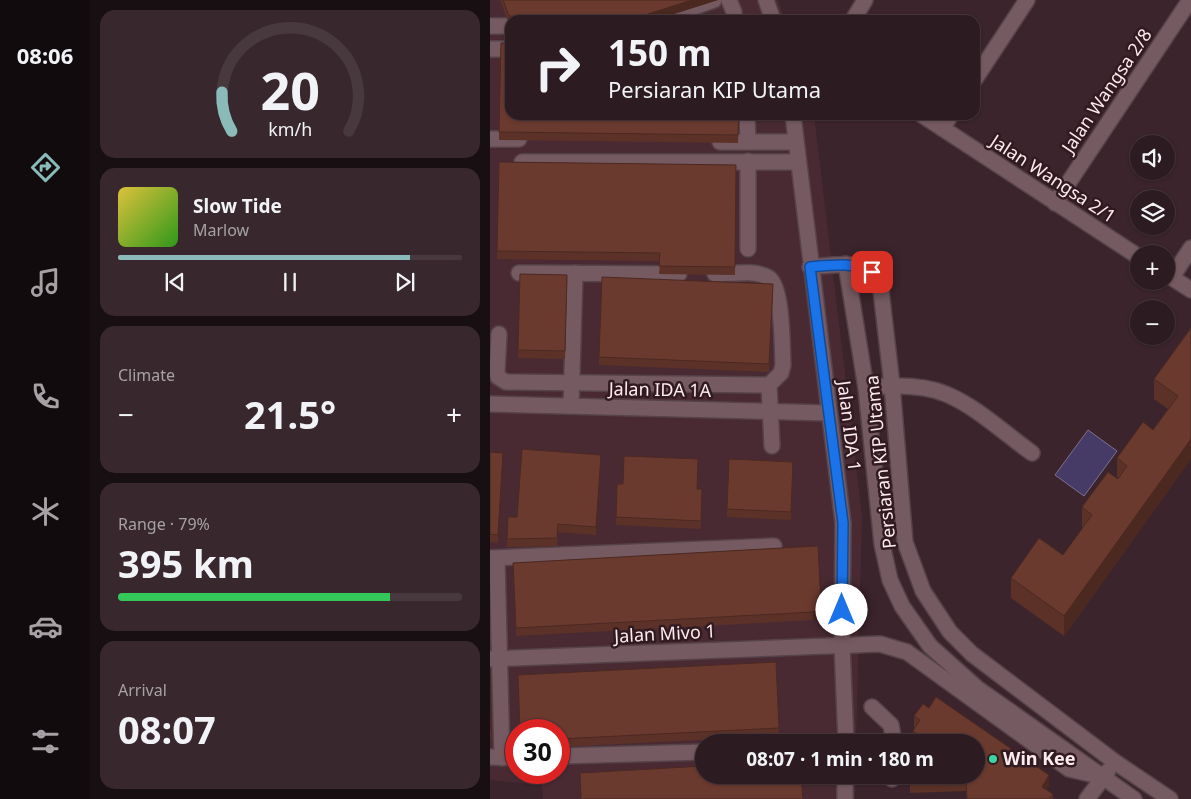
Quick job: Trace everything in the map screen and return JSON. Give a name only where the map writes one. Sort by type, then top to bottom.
[{"type":"street","points":[[672,15],[714,0]]},
{"type":"street","points":[[766,0],[771,15]]},
{"type":"street","points":[[856,15],[865,0]]},
{"type":"street","points":[[980,71],[1027,0]]},
{"type":"street","name":"Jalan Wangsa 2/8","points":[[1055,203],[1190,0]]},
{"type":"street","points":[[490,26],[505,26]]},
{"type":"street","points":[[490,50],[505,49]]},
{"type":"street","points":[[748,120],[748,142]]},
{"type":"street","name":"Jalan IDA 1","points":[[793,120],[843,523],[842,645],[846,734]]},
{"type":"street","name":"Jalan Wangsa 2/1","points":[[930,120],[1130,250]]},
{"type":"street","points":[[942,128],[948,120]]},
{"type":"street","points":[[490,139],[530,139]]},
{"type":"street","points":[[708,142],[796,142]]},
{"type":"street","points":[[748,161],[748,249]]},
{"type":"street","points":[[522,162],[798,162]]},
{"type":"street","points":[[1175,268],[1191,248]]},
{"type":"street","name":"Persiaran KIP Utama","points":[[810,267],[846,264],[868,270],[880,282],[892,385],[905,542],[923,591],[938,616],[972,654],[1115,762],[1170,799]]},
{"type":"street","name":"Persiaran KIP Utama","points":[[846,264],[866,388],[882,544],[890,580],[902,606],[930,646],[977,688],[1134,799]]},
{"type":"street","points":[[499,334],[497,372],[502,380],[769,385],[781,373],[783,365],[777,289],[769,278],[755,274],[519,273]]},
{"type":"street","points":[[572,406],[575,273]]},
{"type":"street","points":[[1175,280],[1191,290]]},
{"type":"street","points":[[670,384],[672,409]]},
{"type":"street","points":[[769,385],[772,446]]},
{"type":"street","points":[[866,388],[892,385],[945,394],[969,406],[1032,453]]},
{"type":"street","name":"Jalan IDA 1A","points":[[490,404],[828,413]]},
{"type":"street","points":[[503,757],[495,660],[493,559],[774,546]]},
{"type":"street","points":[[917,628],[938,616]]},
{"type":"street","name":"Jalan Mivo 1","points":[[495,660],[880,644],[907,652],[1068,769],[1104,777]]},
{"type":"street","points":[[872,707],[891,725],[893,734]]},
{"type":"street","points":[[570,756],[695,752]]},
{"type":"street","points":[[1086,799],[1115,762]]},
{"type":"street","points":[[845,784],[845,799]]},
{"type":"shaded area","points":[[490,0],[778,0],[783,15],[505,15],[505,120],[815,120],[862,516],[856,734],[695,734],[695,784],[856,784],[855,799],[543,799],[542,785],[532,784],[570,784],[570,719],[505,719],[505,781],[490,780]]},
{"type":"shaded area","points":[[1088,430],[1117,451],[1084,496],[1055,475]]},
{"type":"building","points":[[503,0],[692,0],[645,15],[509,15]]},
{"type":"building","points":[[501,43],[505,43],[505,120],[739,120],[738,135],[499,132]]},
{"type":"building","points":[[499,162],[736,165],[735,267],[659,266],[660,253],[497,251]]},
{"type":"building","points":[[520,274],[567,275],[565,351],[518,350]]},
{"type":"building","points":[[602,277],[773,284],[769,364],[599,357]]},
{"type":"building","points":[[1191,328],[1191,439],[1064,616],[1011,578],[1039,538],[1063,555],[1092,515],[1082,507],[1108,472],[1118,479],[1127,466],[1117,458],[1143,422],[1153,430],[1178,396],[1154,379]]},
{"type":"building","points":[[522,449],[601,455],[596,527],[558,524],[557,538],[507,539],[508,517],[517,517]]},
{"type":"building","points":[[490,452],[503,453],[498,535],[490,534]]},
{"type":"building","points":[[624,456],[698,459],[697,489],[702,489],[701,521],[616,517],[617,484],[623,484]]},
{"type":"building","points":[[729,459],[793,462],[791,512],[727,509]]},
{"type":"building","points":[[818,546],[821,605],[813,612],[516,628],[513,563]]},
{"type":"building","points":[[776,662],[779,728],[570,738],[570,719],[520,719],[518,675]]},
{"type":"building","points":[[490,675],[491,731],[490,730]]},
{"type":"building","name":"Win Kee","points":[[936,697],[1049,775],[1042,787],[1053,794],[1049,799],[967,799],[966,784],[985,784],[985,734],[918,734],[913,731],[920,720],[914,716],[923,704],[929,708]]},
{"type":"building","points":[[695,767],[695,784],[802,784],[803,799],[581,799],[580,773]]},
{"type":"place","name":"Win Kee","points":[[993,759]]},
{"type":"route","points":[[842,610],[843,523],[810,267],[846,264],[863,267],[872,272]]}]
